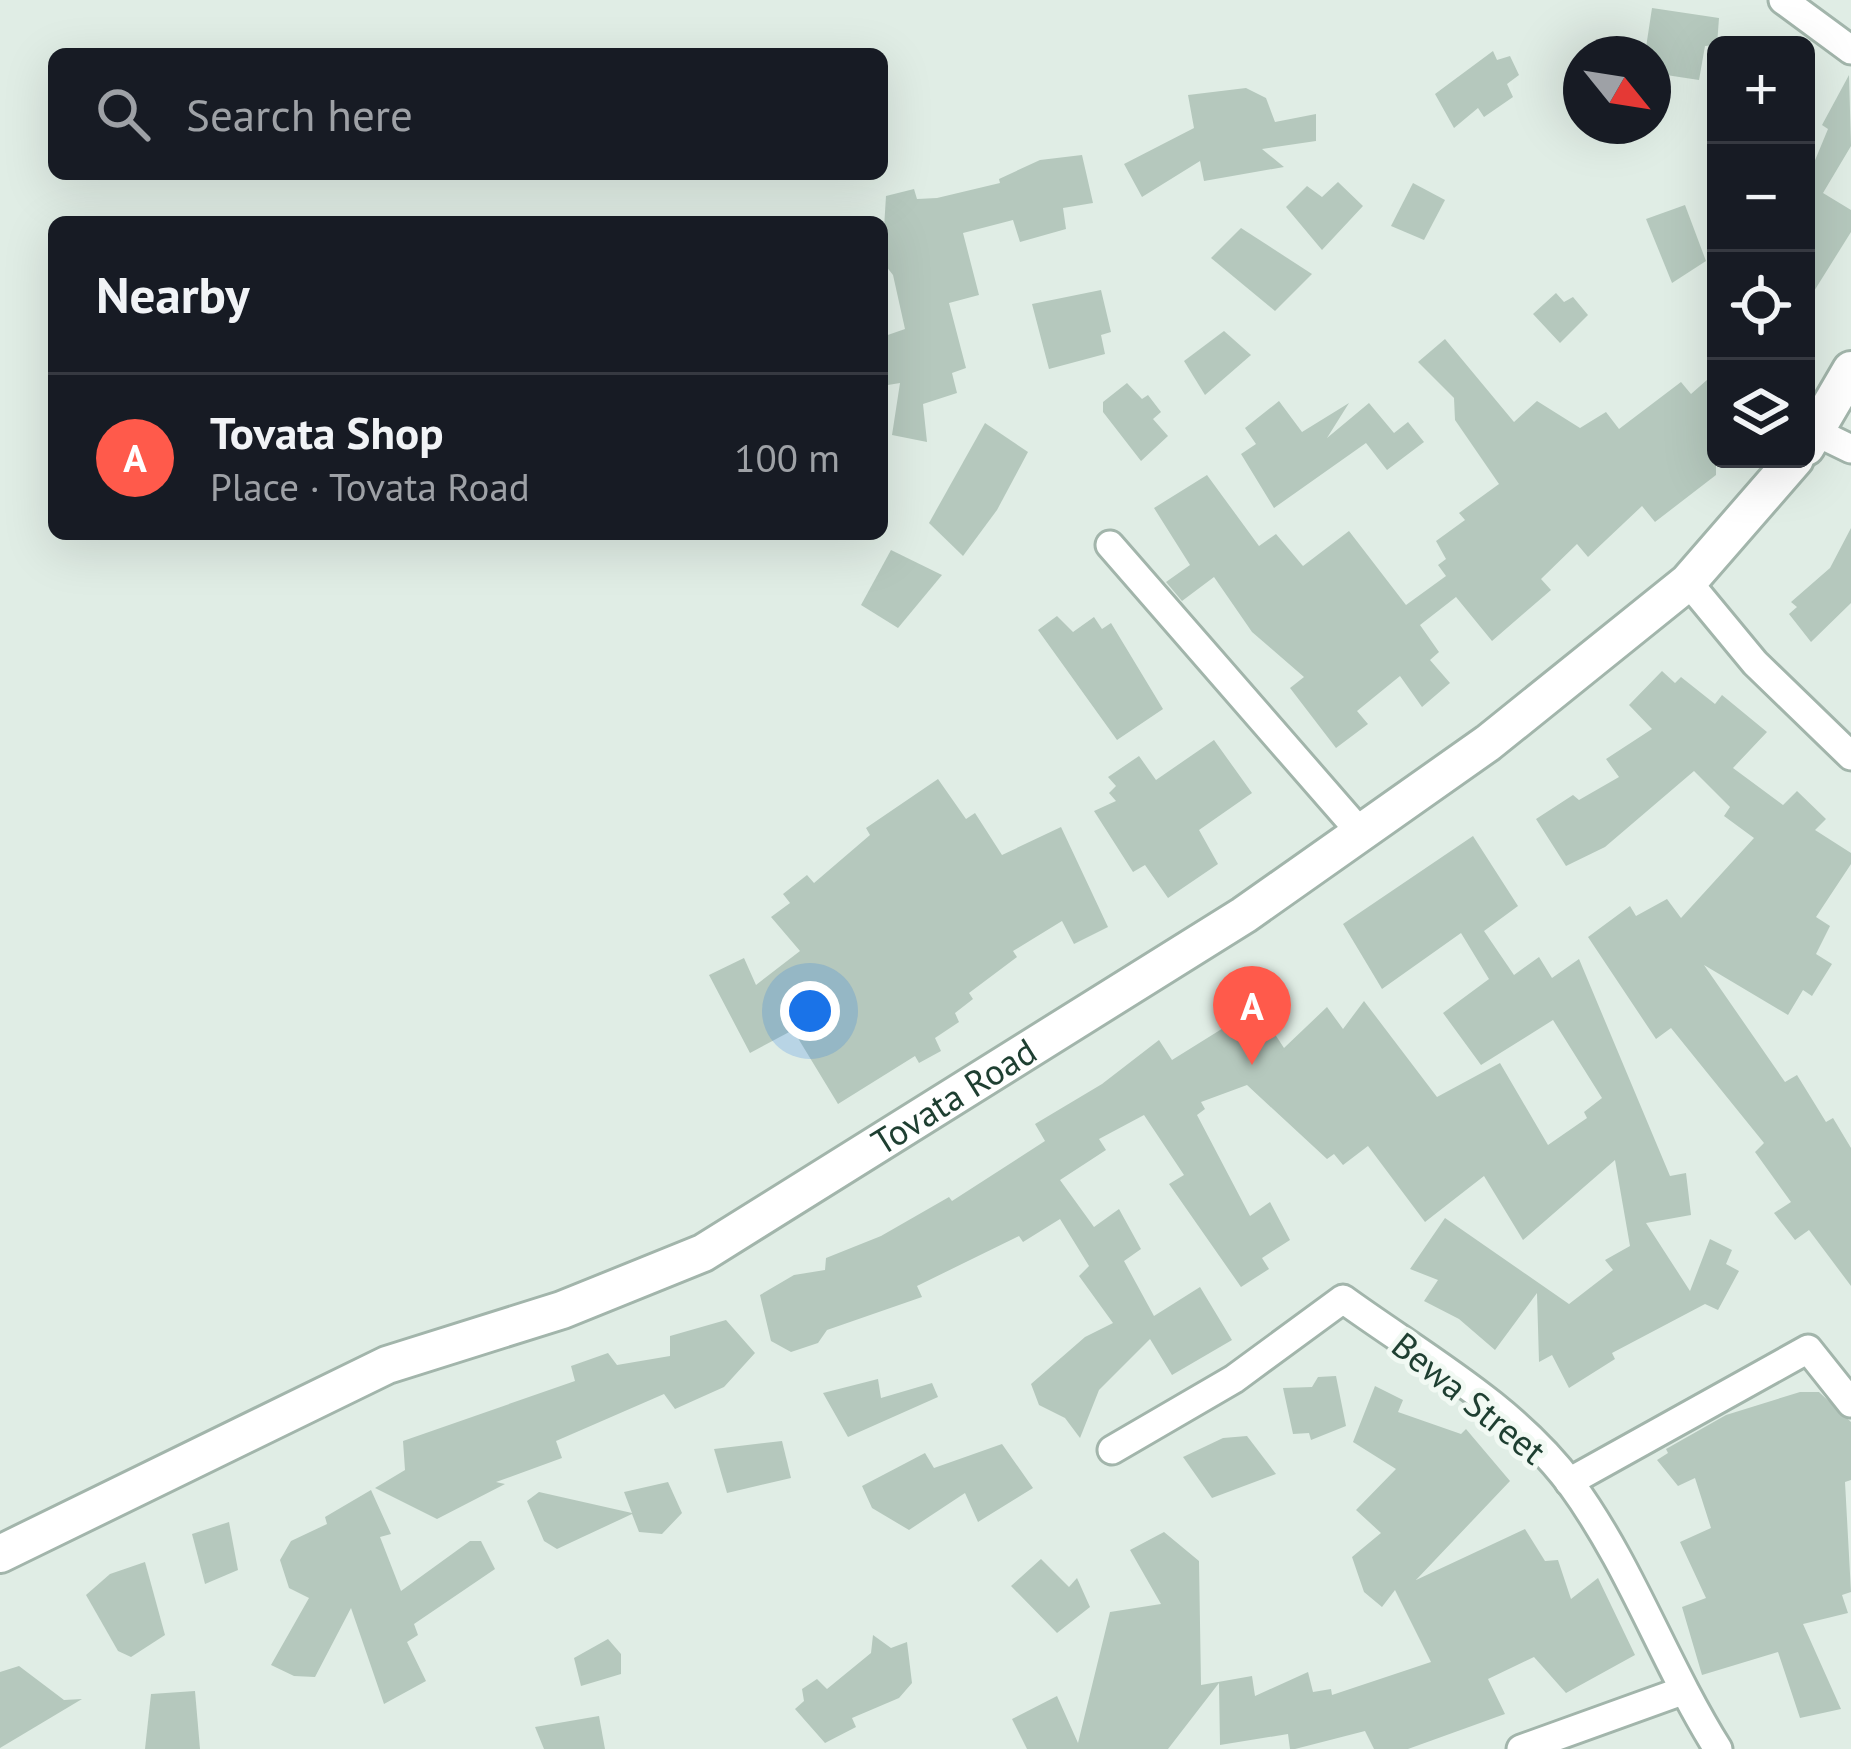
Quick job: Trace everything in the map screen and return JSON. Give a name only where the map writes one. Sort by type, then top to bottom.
[{"type":"street","points":[[1783,0],[1851,50]]},
{"type":"street","name":"Tovata Road","points":[[0,1554],[387,1365],[562,1310],[703,1253],[1244,915],[1488,743],[1688,582],[1818,447],[1851,370]]},
{"type":"street","points":[[1110,544],[1361,832]]},
{"type":"street","points":[[1688,582],[1755,663],[1851,756]]},
{"type":"street","name":"Bewa Street","points":[[1112,1450],[1234,1379],[1342,1299],[1499,1413],[1569,1482],[1635,1586],[1682,1691],[1718,1749]]},
{"type":"street","points":[[1569,1482],[1808,1349],[1851,1403]]},
{"type":"street","points":[[1521,1749],[1682,1691]]},
{"type":"building","points":[[1652,8],[1719,18],[1718,36],[1707,36],[1699,80],[1671,76],[1671,36],[1648,36]]},
{"type":"building","points":[[1493,51],[1497,60],[1510,56],[1519,75],[1507,84],[1513,97],[1484,117],[1478,108],[1454,128],[1435,94]]},
{"type":"building","points":[[1849,75],[1851,146],[1823,193],[1851,210],[1851,232],[1815,290],[1815,160],[1828,129],[1822,125]]},
{"type":"building","points":[[1246,88],[1266,98],[1275,122],[1316,114],[1316,141],[1262,149],[1284,167],[1204,181],[1200,161],[1142,197],[1124,164],[1194,128],[1188,95]]},
{"type":"building","points":[[1082,155],[1093,203],[1063,208],[1066,229],[1020,242],[1013,220],[963,233],[979,295],[949,303],[966,368],[952,373],[957,393],[923,404],[927,442],[892,435],[900,383],[888,385],[888,335],[905,329],[888,269],[886,196],[914,189],[917,199],[937,198],[1000,183],[999,179],[1040,160]]},
{"type":"building","points":[[1338,182],[1363,206],[1322,250],[1286,207],[1307,186],[1322,197]]},
{"type":"building","points":[[1413,183],[1445,200],[1424,240],[1391,226]]},
{"type":"building","points":[[1685,205],[1706,261],[1672,283],[1646,219]]},
{"type":"building","points":[[1241,228],[1312,274],[1275,311],[1211,258]]},
{"type":"building","points":[[1101,290],[1111,332],[1101,335],[1105,354],[1049,369],[1032,304]]},
{"type":"building","points":[[1556,293],[1564,302],[1573,297],[1588,315],[1560,343],[1533,314]]},
{"type":"building","points":[[1224,331],[1251,355],[1205,395],[1184,361]]},
{"type":"building","points":[[1445,339],[1514,422],[1537,401],[1580,428],[1606,412],[1619,429],[1681,382],[1691,394],[1707,380],[1707,468],[1716,468],[1716,475],[1655,522],[1642,506],[1588,557],[1577,544],[1541,579],[1551,590],[1492,641],[1456,597],[1420,625],[1439,652],[1430,660],[1450,683],[1422,707],[1400,676],[1357,711],[1368,724],[1336,748],[1290,688],[1304,677],[1252,632],[1214,577],[1182,601],[1166,582],[1190,565],[1154,508],[1207,475],[1259,546],[1276,534],[1303,566],[1349,531],[1406,605],[1446,576],[1438,565],[1446,559],[1436,541],[1465,520],[1459,513],[1499,484],[1455,420],[1454,398],[1418,362]]},
{"type":"building","points":[[1127,383],[1142,399],[1148,395],[1161,412],[1153,419],[1168,436],[1141,461],[1103,412],[1103,402]]},
{"type":"building","points":[[1279,401],[1302,432],[1349,403],[1327,438],[1369,403],[1394,433],[1408,422],[1424,442],[1387,470],[1366,443],[1274,508],[1241,454],[1256,444],[1245,428]]},
{"type":"building","points":[[985,423],[1028,452],[997,510],[963,556],[929,523]]},
{"type":"building","points":[[1851,528],[1851,603],[1811,642],[1789,614],[1797,607],[1791,602],[1830,568]]},
{"type":"building","points":[[891,550],[942,575],[898,628],[861,605]]},
{"type":"building","points":[[1057,616],[1073,632],[1094,617],[1102,629],[1111,623],[1163,709],[1117,740],[1038,630]]},
{"type":"building","points":[[1662,671],[1675,683],[1681,677],[1715,704],[1722,695],[1767,732],[1733,768],[1783,805],[1797,791],[1826,819],[1815,830],[1851,853],[1851,864],[1816,917],[1830,926],[1816,954],[1832,964],[1812,996],[1803,990],[1788,1015],[1704,965],[1785,1082],[1797,1075],[1826,1122],[1833,1118],[1851,1148],[1851,1286],[1809,1230],[1795,1240],[1774,1213],[1791,1202],[1755,1152],[1764,1143],[1671,1028],[1656,1039],[1588,937],[1630,906],[1636,916],[1667,899],[1681,918],[1754,838],[1724,816],[1730,807],[1694,771],[1605,847],[1566,866],[1536,819],[1573,795],[1579,800],[1619,777],[1606,759],[1652,729],[1629,705]]},
{"type":"building","points":[[1214,740],[1252,793],[1199,830],[1218,864],[1168,898],[1145,865],[1133,872],[1094,811],[1116,801],[1109,793],[1116,786],[1108,777],[1139,756],[1156,780]]},
{"type":"building","points":[[938,779],[966,819],[975,813],[1002,855],[1061,827],[1108,927],[1074,944],[1062,921],[1013,951],[1017,957],[969,993],[973,999],[955,1013],[959,1022],[935,1038],[941,1051],[919,1063],[915,1056],[838,1104],[793,1030],[750,1053],[709,975],[744,958],[756,985],[800,951],[771,917],[790,903],[783,894],[807,875],[814,883],[870,835],[866,828]]},
{"type":"building","points":[[1473,836],[1518,906],[1484,931],[1514,975],[1539,957],[1552,978],[1579,959],[1670,1176],[1686,1173],[1691,1215],[1646,1223],[1690,1291],[1710,1239],[1732,1250],[1726,1264],[1739,1271],[1718,1310],[1705,1304],[1612,1353],[1615,1359],[1569,1388],[1552,1355],[1539,1362],[1537,1293],[1495,1350],[1459,1319],[1424,1301],[1438,1280],[1410,1269],[1445,1218],[1569,1304],[1613,1270],[1605,1260],[1630,1246],[1615,1160],[1523,1240],[1484,1176],[1425,1222],[1368,1146],[1343,1165],[1334,1154],[1327,1159],[1247,1085],[1201,1102],[1205,1109],[1197,1115],[1250,1216],[1270,1202],[1290,1240],[1262,1258],[1269,1269],[1241,1287],[1169,1184],[1184,1175],[1144,1115],[1099,1139],[1106,1150],[1060,1180],[1094,1227],[1119,1209],[1141,1249],[1124,1261],[1154,1316],[1200,1287],[1232,1340],[1172,1375],[1150,1339],[1099,1390],[1080,1438],[1065,1418],[1039,1405],[1031,1384],[1085,1337],[1113,1323],[1079,1276],[1089,1266],[1060,1219],[1023,1242],[1019,1236],[917,1286],[922,1297],[827,1330],[818,1343],[791,1352],[771,1341],[760,1295],[794,1275],[825,1270],[826,1258],[881,1236],[949,1197],[952,1201],[1045,1141],[1035,1124],[1102,1084],[1159,1040],[1172,1060],[1257,1007],[1284,1048],[1327,1007],[1343,1029],[1364,1001],[1437,1097],[1500,1063],[1548,1145],[1587,1118],[1584,1112],[1602,1098],[1553,1020],[1481,1065],[1443,1013],[1489,979],[1461,933],[1382,989],[1343,924]]},
{"type":"building","points":[[726,1320],[755,1353],[724,1387],[675,1409],[664,1394],[556,1441],[562,1458],[496,1482],[505,1484],[437,1519],[375,1488],[405,1470],[403,1441],[575,1381],[571,1366],[608,1353],[617,1365],[670,1356],[670,1336]]},
{"type":"building","points":[[1336,1376],[1346,1426],[1311,1440],[1309,1433],[1293,1434],[1283,1388],[1312,1387],[1318,1377]]},
{"type":"building","points":[[878,1379],[881,1398],[932,1383],[938,1397],[848,1437],[823,1393]]},
{"type":"building","points":[[1375,1386],[1403,1400],[1398,1412],[1461,1434],[1466,1429],[1510,1481],[1416,1580],[1525,1529],[1545,1561],[1558,1560],[1571,1599],[1598,1578],[1635,1655],[1566,1693],[1534,1657],[1488,1679],[1505,1714],[1408,1749],[1374,1749],[1365,1731],[1295,1749],[1290,1749],[1288,1734],[1220,1745],[1219,1683],[1168,1749],[1027,1749],[1012,1719],[1057,1696],[1078,1743],[1110,1612],[1161,1604],[1130,1550],[1164,1532],[1199,1561],[1201,1685],[1252,1676],[1255,1696],[1308,1672],[1313,1692],[1331,1689],[1332,1695],[1431,1662],[1395,1590],[1382,1607],[1364,1592],[1352,1557],[1381,1533],[1356,1510],[1396,1469],[1353,1442]]},
{"type":"building","points":[[1800,1392],[1819,1392],[1851,1422],[1851,1480],[1845,1482],[1851,1592],[1842,1595],[1848,1613],[1803,1624],[1841,1709],[1800,1718],[1778,1652],[1702,1675],[1682,1607],[1706,1598],[1680,1542],[1711,1528],[1695,1478],[1678,1486],[1657,1460],[1668,1453],[1666,1449],[1726,1415]]},
{"type":"building","points":[[1247,1436],[1276,1474],[1212,1498],[1183,1457],[1223,1438]]},
{"type":"building","points":[[782,1441],[791,1478],[727,1493],[714,1449]]},
{"type":"building","points":[[1002,1444],[1033,1488],[978,1522],[965,1493],[909,1530],[872,1508],[862,1486],[925,1453],[934,1468]]},
{"type":"building","points":[[668,1482],[682,1513],[662,1534],[639,1532],[632,1514],[557,1549],[544,1541],[527,1501],[539,1492],[632,1513],[624,1492]]},
{"type":"building","points":[[371,1490],[391,1534],[380,1537],[401,1591],[470,1541],[481,1541],[495,1569],[414,1624],[418,1635],[407,1642],[426,1681],[384,1704],[351,1608],[315,1677],[294,1676],[271,1665],[309,1598],[289,1588],[280,1560],[291,1541],[327,1524],[325,1517]]},
{"type":"building","points":[[229,1522],[238,1570],[205,1584],[192,1534]]},
{"type":"building","points":[[1041,1559],[1069,1587],[1077,1578],[1090,1607],[1057,1633],[1011,1586]]},
{"type":"building","points":[[145,1562],[165,1635],[131,1657],[118,1651],[86,1595],[110,1574]]},
{"type":"building","points":[[873,1635],[891,1648],[907,1642],[912,1683],[899,1698],[852,1718],[856,1727],[825,1743],[795,1709],[804,1701],[802,1689],[817,1679],[827,1689],[871,1653]]},
{"type":"building","points":[[608,1639],[621,1654],[621,1674],[581,1686],[574,1658]]},
{"type":"building","points":[[19,1666],[64,1700],[82,1699],[0,1748],[0,1672]]},
{"type":"building","points":[[195,1691],[200,1749],[145,1749],[151,1694]]},
{"type":"building","points":[[599,1716],[605,1749],[544,1749],[535,1727]]},
{"type":"place","name":"Tovata Shop","points":[[1252,1065]]}]
